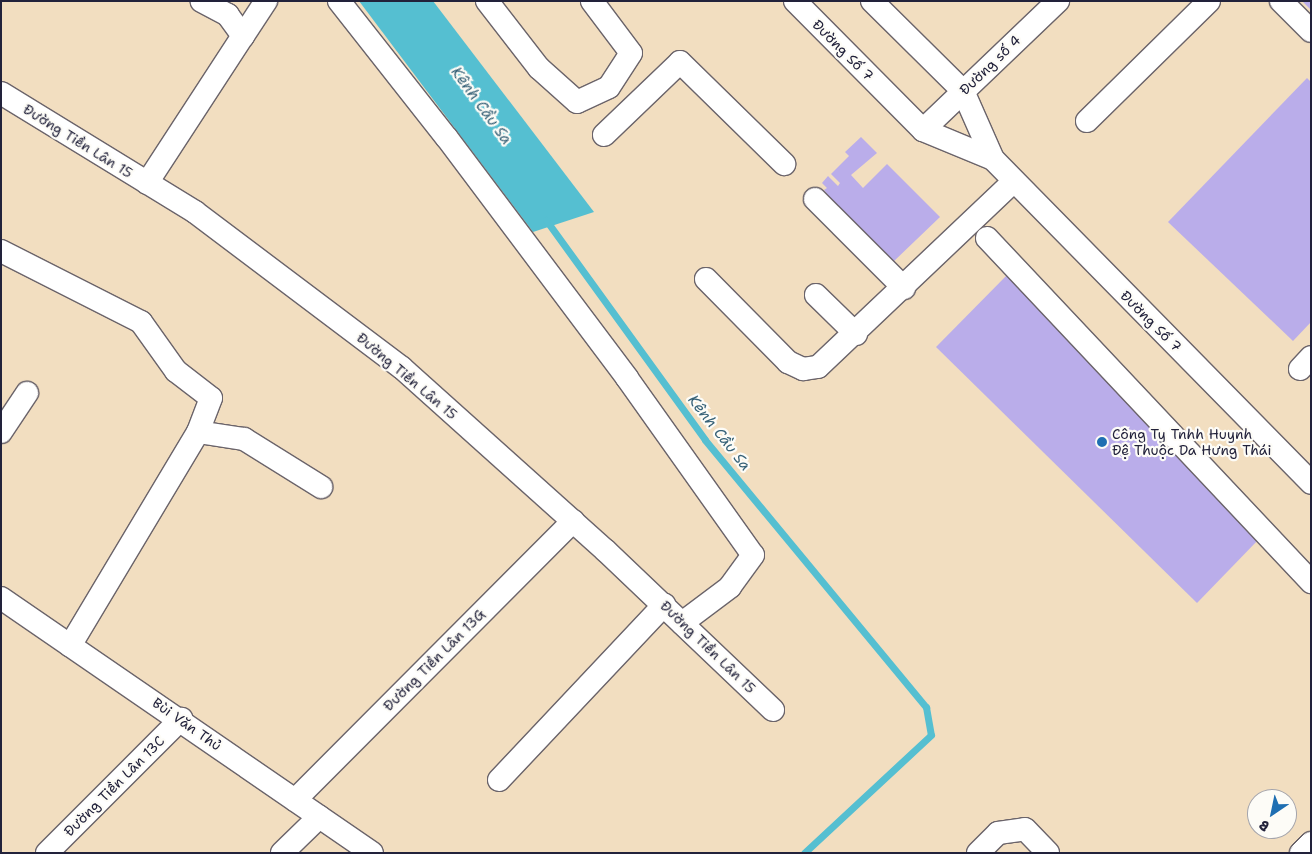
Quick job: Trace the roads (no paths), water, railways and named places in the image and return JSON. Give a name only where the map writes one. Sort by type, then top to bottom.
[{"type":"street","points":[[202,1],[228,16],[243,36]]},
{"type":"street","points":[[147,183],[266,1]]},
{"type":"street","points":[[339,1],[447,138],[621,370],[753,555],[730,587],[682,623]]},
{"type":"street","points":[[487,1],[539,68],[577,102],[609,87],[631,53],[592,1]]},
{"type":"street","name":"Đường Số 7","points":[[795,1],[923,130],[992,159]]},
{"type":"street","name":"Đường Số 7","points":[[872,1],[963,91],[992,159],[1311,483]]},
{"type":"street","name":"Đường số 4","points":[[923,130],[1058,1]]},
{"type":"street","points":[[1086,121],[1209,1]]},
{"type":"street","points":[[1281,1],[1311,31]]},
{"type":"street","points":[[604,136],[680,62],[784,164]]},
{"type":"street","name":"Đường Tiền Lân 15","points":[[1,93],[195,212],[402,368],[573,521],[773,710]]},
{"type":"street","points":[[706,279],[797,368],[818,368],[856,334],[1014,181]]},
{"type":"street","points":[[815,198],[904,288]]},
{"type":"street","points":[[987,238],[1311,582]]},
{"type":"street","points":[[1,251],[141,322],[176,371],[210,398],[198,432],[70,646]]},
{"type":"street","points":[[816,295],[856,334]]},
{"type":"street","points":[[1,432],[26,393]]},
{"type":"street","points":[[198,432],[244,440],[321,488]]},
{"type":"street","name":"Đường Tiền Lân 13G","points":[[296,800],[573,521]]},
{"type":"street","name":"Bùi Văn Thủ","points":[[1,598],[181,719],[372,853]]},
{"type":"street","points":[[499,780],[664,606]]},
{"type":"street","name":"Đường Tiền Lân 13C","points":[[47,853],[181,719]]},
{"type":"street","points":[[282,853],[319,817]]},
{"type":"street","points":[[978,853],[998,833],[1025,829],[1048,853]]},
{"type":"street","points":[[1301,853],[1311,843]]},
{"type":"water","points":[[359,1],[433,1],[594,212],[533,232]]},
{"type":"waterway","name":"Kênh Cầu Sa","points":[[546,220],[705,440],[926,707],[931,735],[804,853]]},
{"type":"place","name":"Công Ty Tnhh Huynh Đệ Thuộc Da Hưng Thái","points":[[1102,442]]}]
